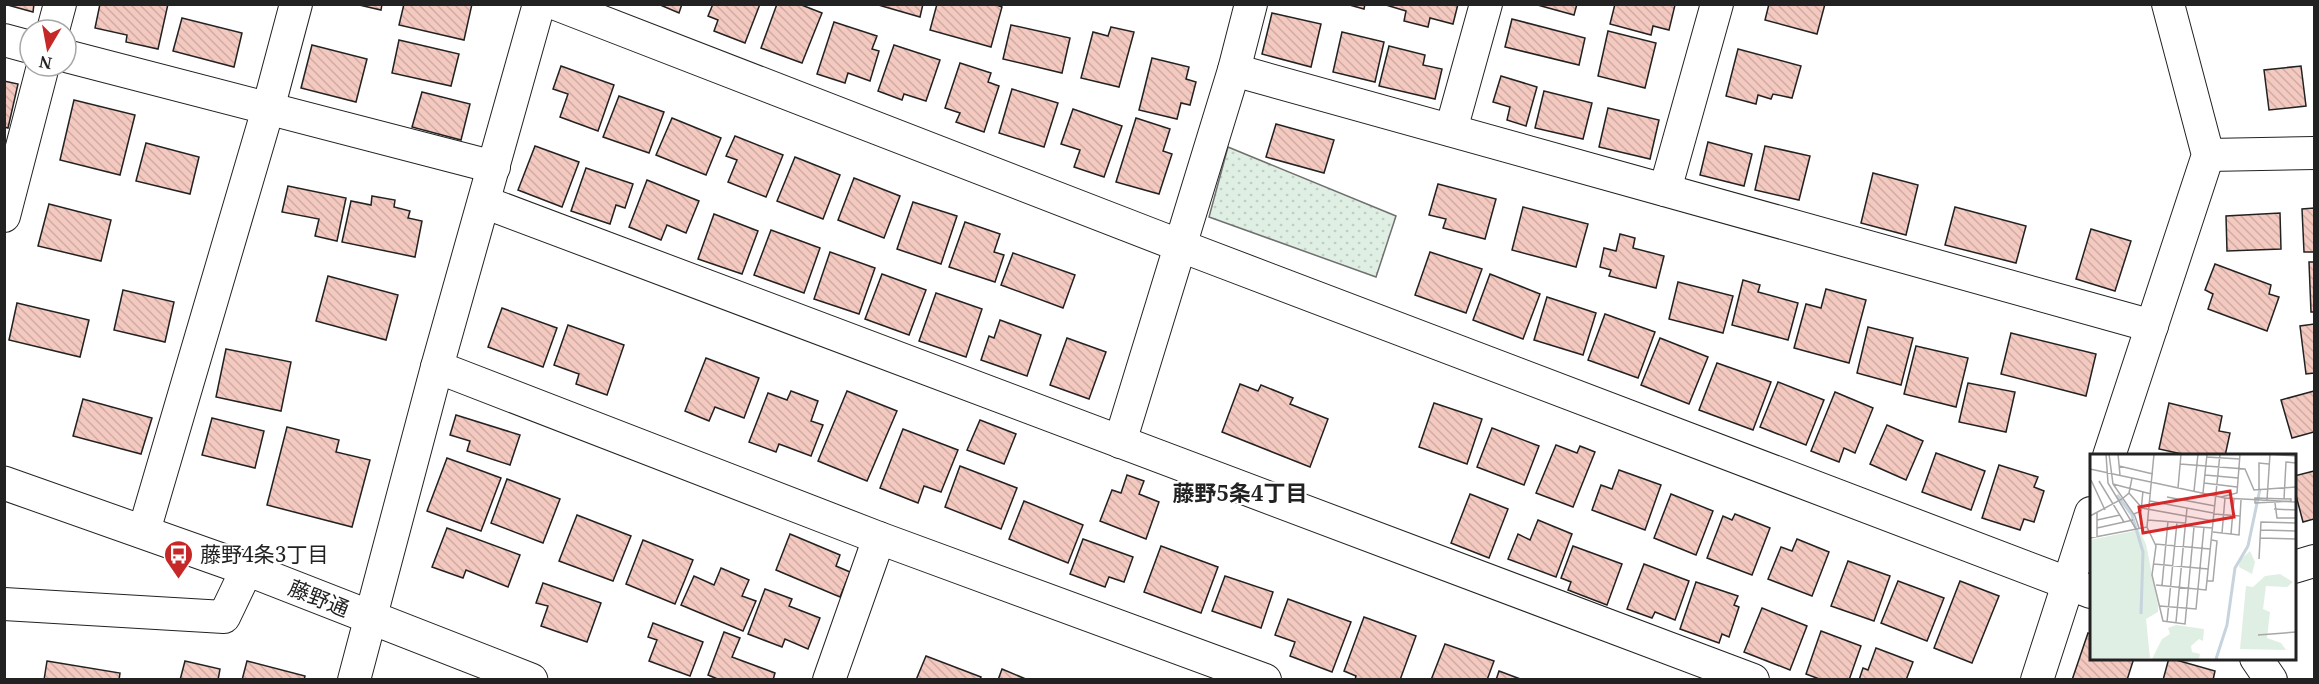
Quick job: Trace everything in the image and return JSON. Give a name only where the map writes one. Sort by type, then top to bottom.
[{"type":"street","points":[[144,531],[268,109],[296,4]]},
{"type":"street","points":[[354,680],[437,367],[539,4]]},
{"type":"street","points":[[556,4],[1181,246],[2079,588]]},
{"type":"street","points":[[1120,442],[1234,70],[1251,4]]},
{"type":"street","points":[[1451,130],[1486,4]]},
{"type":"street","points":[[1665,190],[1717,4]]},
{"type":"street","points":[[2110,454],[2208,155],[2168,4]]},
{"type":"street","points":[[78,59],[494,167]]},
{"type":"street","points":[[1234,70],[2152,326]]},
{"type":"street","points":[[4,216],[40,78]]},
{"type":"street","points":[[2208,155],[2314,153]]},
{"type":"street","points":[[484,202],[1753,680]]},
{"type":"street","points":[[437,367],[879,538],[1265,680]]},
{"type":"street","name":"藤野通","points":[[4,483],[247,569],[531,680]]},
{"type":"street","points":[[2037,680],[2079,588],[2090,519]]},
{"type":"street","points":[[829,680],[879,538]]},
{"type":"street","points":[[2295,567],[2314,561]]},
{"type":"street","points":[[4,604],[224,617],[247,569]]},
{"type":"green space","points":[[1228,147],[1396,216],[1376,277],[1209,217]]},
{"type":"building","points":[[4,4],[34,4],[33,12]]},
{"type":"building","points":[[100,4],[168,4],[158,49],[126,42],[127,35],[95,28]]},
{"type":"building","points":[[355,4],[382,4],[381,10]]},
{"type":"building","points":[[404,4],[472,4],[464,40],[399,25]]},
{"type":"building","points":[[658,4],[682,4],[679,13]]},
{"type":"building","points":[[713,4],[760,4],[745,43],[714,31],[718,20],[708,16]]},
{"type":"building","points":[[777,4],[799,4],[822,13],[802,63],[761,48]]},
{"type":"building","points":[[875,4],[923,4],[920,17]]},
{"type":"building","points":[[937,4],[994,4],[1002,7],[991,47],[930,30]]},
{"type":"building","points":[[1346,4],[1365,4],[1364,9]]},
{"type":"building","points":[[1458,4],[1453,24],[1430,18],[1428,27],[1404,21],[1406,11],[1386,5]]},
{"type":"building","points":[[1534,4],[1577,4],[1574,15]]},
{"type":"building","points":[[1615,4],[1675,5],[1669,30],[1653,26],[1651,35],[1610,24]]},
{"type":"building","points":[[1769,4],[1825,4],[1817,34],[1765,20]]},
{"type":"building","points":[[1272,13],[1321,24],[1311,67],[1262,54]]},
{"type":"building","points":[[182,18],[242,33],[234,67],[173,51]]},
{"type":"building","points":[[1512,19],[1585,38],[1579,65],[1505,47]]},
{"type":"building","points":[[834,22],[877,36],[872,49],[879,51],[870,81],[848,73],[845,83],[817,74]]},
{"type":"building","points":[[1011,25],[1070,38],[1062,73],[1003,59]]},
{"type":"building","points":[[1111,27],[1134,32],[1119,87],[1081,78],[1093,32],[1108,36]]},
{"type":"building","points":[[1608,31],[1656,43],[1645,88],[1598,76]]},
{"type":"building","points":[[1342,32],[1384,42],[1375,82],[1333,72]]},
{"type":"building","points":[[399,40],[459,54],[451,86],[392,73]]},
{"type":"building","points":[[312,45],[367,59],[356,102],[301,88]]},
{"type":"building","points":[[894,45],[940,60],[926,101],[904,94],[902,100],[878,91]]},
{"type":"building","points":[[1389,46],[1425,55],[1423,65],[1442,69],[1435,99],[1379,86]]},
{"type":"building","points":[[1738,49],[1801,66],[1792,98],[1773,94],[1771,99],[1758,95],[1756,104],[1726,96]]},
{"type":"building","points":[[1152,58],[1189,67],[1186,79],[1196,82],[1190,105],[1181,103],[1177,119],[1139,110]]},
{"type":"building","points":[[960,63],[991,73],[988,82],[999,86],[984,132],[956,122],[960,113],[945,108]]},
{"type":"building","points":[[561,66],[614,85],[598,131],[560,117],[568,94],[553,89]]},
{"type":"building","points":[[2301,66],[2306,106],[2269,110],[2264,70]]},
{"type":"building","points":[[1501,76],[1537,87],[1526,126],[1507,120],[1510,107],[1493,102]]},
{"type":"building","points":[[4,81],[18,84],[8,128],[4,127]]},
{"type":"building","points":[[1012,89],[1058,103],[1044,147],[999,133]]},
{"type":"building","points":[[1544,91],[1592,103],[1583,139],[1535,128]]},
{"type":"building","points":[[422,92],[470,104],[461,140],[412,127]]},
{"type":"building","points":[[619,96],[664,112],[649,153],[603,137]]},
{"type":"building","points":[[74,100],[135,115],[120,175],[60,160]]},
{"type":"building","points":[[1608,108],[1659,120],[1650,159],[1599,147]]},
{"type":"building","points":[[1073,109],[1122,126],[1104,177],[1074,167],[1080,150],[1061,144]]},
{"type":"building","points":[[672,118],[721,138],[706,175],[656,155]]},
{"type":"building","points":[[1136,118],[1170,129],[1163,151],[1172,154],[1159,194],[1116,182]]},
{"type":"building","points":[[1276,124],[1334,140],[1324,173],[1266,157]]},
{"type":"building","points":[[735,136],[783,155],[766,197],[728,182],[737,160],[726,156]]},
{"type":"building","points":[[1708,142],[1752,154],[1744,186],[1700,175]]},
{"type":"building","points":[[146,143],[199,157],[190,194],[136,181]]},
{"type":"building","points":[[535,146],[579,162],[562,207],[518,190]]},
{"type":"building","points":[[1765,146],[1810,156],[1799,200],[1755,190]]},
{"type":"building","points":[[795,157],[840,175],[823,219],[777,201]]},
{"type":"building","points":[[586,168],[633,184],[625,208],[616,205],[610,224],[571,211]]},
{"type":"building","points":[[1873,173],[1918,185],[1906,235],[1861,223]]},
{"type":"building","points":[[854,178],[900,196],[884,238],[838,220]]},
{"type":"building","points":[[647,180],[699,201],[686,233],[667,225],[661,240],[629,227]]},
{"type":"building","points":[[1438,184],[1496,199],[1485,239],[1443,228],[1446,219],[1429,215]]},
{"type":"building","points":[[288,186],[346,198],[337,241],[315,236],[319,219],[282,212]]},
{"type":"building","points":[[372,196],[395,200],[394,207],[410,211],[408,218],[422,221],[415,257],[342,242],[351,201],[371,205]]},
{"type":"building","points":[[913,202],[957,216],[941,264],[897,249]]},
{"type":"building","points":[[49,204],[111,220],[101,261],[38,246]]},
{"type":"building","points":[[1523,207],[1588,224],[1576,267],[1512,250]]},
{"type":"building","points":[[1955,207],[2026,226],[2016,263],[1945,245]]},
{"type":"building","points":[[2314,208],[2314,252],[2304,252],[2302,209]]},
{"type":"building","points":[[2280,213],[2281,249],[2227,251],[2226,216]]},
{"type":"building","points":[[714,214],[758,231],[742,274],[698,259]]},
{"type":"building","points":[[965,222],[1000,234],[994,252],[1004,255],[995,282],[949,267]]},
{"type":"building","points":[[2091,229],[2131,241],[2115,291],[2076,279]]},
{"type":"building","points":[[771,230],[820,248],[804,293],[754,275]]},
{"type":"building","points":[[1620,234],[1635,238],[1633,248],[1664,256],[1656,288],[1609,276],[1611,270],[1600,267],[1604,248],[1616,251]]},
{"type":"building","points":[[830,252],[875,268],[859,314],[814,299]]},
{"type":"building","points":[[1430,252],[1482,269],[1466,313],[1415,295]]},
{"type":"building","points":[[1013,253],[1075,275],[1063,308],[1001,285]]},
{"type":"building","points":[[2309,262],[2314,262],[2314,312],[2311,312]]},
{"type":"building","points":[[2215,264],[2271,285],[2269,294],[2279,297],[2267,331],[2208,309],[2213,294],[2205,290]]},
{"type":"building","points":[[882,274],[926,290],[909,335],[865,319]]},
{"type":"building","points":[[1490,274],[1540,294],[1523,339],[1473,320]]},
{"type":"building","points":[[328,276],[398,295],[386,340],[316,321]]},
{"type":"building","points":[[1743,280],[1760,285],[1758,292],[1798,303],[1788,340],[1732,325]]},
{"type":"building","points":[[1678,282],[1733,296],[1723,333],[1669,319]]},
{"type":"building","points":[[1826,289],[1866,300],[1849,363],[1794,348],[1806,304],[1821,308]]},
{"type":"building","points":[[123,290],[174,302],[165,342],[114,330]]},
{"type":"building","points":[[936,293],[982,309],[966,357],[919,341]]},
{"type":"building","points":[[1547,297],[1596,313],[1583,355],[1534,340]]},
{"type":"building","points":[[17,303],[89,320],[80,357],[9,340]]},
{"type":"building","points":[[502,308],[557,328],[543,367],[488,347]]},
{"type":"building","points":[[1605,314],[1655,332],[1638,378],[1588,360]]},
{"type":"building","points":[[1000,320],[1041,335],[1027,376],[981,360],[989,336],[994,338]]},
{"type":"building","points":[[2314,324],[2314,373],[2306,374],[2300,326]]},
{"type":"building","points":[[568,325],[624,345],[607,395],[576,384],[579,374],[554,365]]},
{"type":"building","points":[[1868,327],[1913,338],[1901,385],[1857,373]]},
{"type":"building","points":[[2011,333],[2096,354],[2086,396],[2001,374]]},
{"type":"building","points":[[1067,338],[1106,352],[1089,399],[1050,385]]},
{"type":"building","points":[[1660,338],[1708,357],[1689,404],[1641,385]]},
{"type":"building","points":[[1916,346],[1968,358],[1956,407],[1904,394]]},
{"type":"building","points":[[226,349],[291,362],[281,411],[216,397]]},
{"type":"building","points":[[706,358],[759,378],[744,418],[715,407],[709,421],[685,411]]},
{"type":"building","points":[[1717,363],[1771,382],[1753,430],[1699,410]]},
{"type":"building","points":[[1778,382],[1824,400],[1806,445],[1760,427]]},
{"type":"building","points":[[1968,383],[2015,392],[2006,432],[1959,422]]},
{"type":"building","points":[[1240,384],[1258,391],[1261,385],[1293,398],[1290,404],[1328,419],[1310,467],[1222,432]]},
{"type":"building","points":[[791,391],[818,401],[811,421],[823,425],[811,456],[779,444],[776,452],[749,442],[768,393],[787,400]]},
{"type":"building","points":[[847,391],[897,411],[867,481],[818,461]]},
{"type":"building","points":[[2314,391],[2314,432],[2292,438],[2281,400]]},
{"type":"building","points":[[1835,392],[1873,408],[1855,453],[1844,448],[1839,462],[1811,451]]},
{"type":"building","points":[[83,399],[152,418],[141,454],[73,436]]},
{"type":"building","points":[[1434,403],[1482,419],[1467,464],[1419,447]]},
{"type":"building","points":[[2169,403],[2222,416],[2219,431],[2230,433],[2225,454],[2182,454],[2159,449]]},
{"type":"building","points":[[456,415],[520,435],[510,465],[467,451],[470,441],[450,435]]},
{"type":"building","points":[[212,418],[264,431],[255,468],[202,455]]},
{"type":"building","points":[[980,420],[1016,434],[1004,464],[967,450]]},
{"type":"building","points":[[1887,425],[1923,441],[1906,480],[1870,464]]},
{"type":"building","points":[[287,427],[339,440],[336,452],[370,460],[352,527],[267,505]]},
{"type":"building","points":[[1492,428],[1539,446],[1524,485],[1477,467]]},
{"type":"building","points":[[903,429],[958,450],[941,492],[924,486],[918,503],[880,488]]},
{"type":"building","points":[[1556,445],[1577,453],[1580,446],[1595,452],[1573,507],[1536,493]]},
{"type":"building","points":[[1936,453],[1985,471],[1971,510],[1922,492]]},
{"type":"building","points":[[447,458],[501,478],[481,531],[427,511]]},
{"type":"building","points":[[1999,465],[2038,477],[2034,487],[2044,491],[2034,522],[2024,519],[2020,530],[1982,518]]},
{"type":"building","points":[[960,466],[1017,488],[1001,529],[945,507]]},
{"type":"building","points":[[1619,470],[1661,485],[1645,530],[1592,510],[1601,485],[1612,489]]},
{"type":"building","points":[[2314,471],[2314,519],[2303,522],[2295,492],[2295,476]]},
{"type":"building","points":[[1127,475],[1144,481],[1139,494],[1159,502],[1146,539],[1100,521],[1112,490],[1121,493]]},
{"type":"building","points":[[507,479],[560,499],[543,543],[491,523]]},
{"type":"building","points":[[1470,494],[1508,509],[1489,558],[1451,543]]},
{"type":"building","points":[[1671,494],[1713,511],[1696,555],[1654,538]]},
{"type":"building","points":[[1024,501],[1083,525],[1068,563],[1009,539]]},
{"type":"building","points":[[1735,514],[1770,528],[1752,575],[1707,558],[1723,516],[1732,520]]},
{"type":"building","points":[[577,515],[631,536],[613,581],[559,561]]},
{"type":"building","points":[[1538,520],[1572,534],[1556,577],[1508,559],[1518,534],[1530,540]]},
{"type":"building","points":[[447,528],[520,555],[508,587],[466,570],[463,578],[432,567]]},
{"type":"building","points":[[790,534],[840,555],[836,566],[850,572],[840,597],[776,570]]},
{"type":"building","points":[[1083,539],[1133,557],[1124,582],[1109,577],[1105,587],[1070,574]]},
{"type":"building","points":[[1797,539],[1829,552],[1812,596],[1768,579],[1781,547],[1792,551]]},
{"type":"building","points":[[643,540],[693,560],[675,604],[626,584]]},
{"type":"building","points":[[1161,546],[1218,567],[1201,613],[1144,592]]},
{"type":"building","points":[[1573,546],[1622,564],[1607,605],[1568,590],[1571,582],[1561,578]]},
{"type":"building","points":[[1848,561],[1890,576],[1874,621],[1831,606]]},
{"type":"building","points":[[1644,564],[1689,581],[1675,620],[1655,612],[1652,618],[1627,609]]},
{"type":"building","points":[[721,568],[749,580],[742,596],[756,601],[743,631],[681,605],[694,576],[714,585]]},
{"type":"building","points":[[1225,576],[1273,592],[1261,628],[1212,611]]},
{"type":"building","points":[[1898,581],[1944,598],[1927,641],[1881,623]]},
{"type":"building","points":[[1960,581],[1999,596],[1972,663],[1934,648]]},
{"type":"building","points":[[1696,582],[1738,596],[1734,605],[1739,607],[1729,637],[1722,634],[1719,643],[1680,629]]},
{"type":"building","points":[[543,583],[601,603],[587,642],[541,626],[548,606],[536,603]]},
{"type":"building","points":[[765,589],[792,599],[789,606],[820,618],[808,649],[785,639],[782,647],[748,634]]},
{"type":"building","points":[[1288,599],[1351,622],[1332,672],[1290,656],[1295,642],[1275,635]]},
{"type":"building","points":[[1762,608],[1807,626],[1790,670],[1744,652]]},
{"type":"building","points":[[1364,617],[1416,636],[1400,680],[1355,680],[1356,676],[1344,671]]},
{"type":"building","points":[[653,623],[703,642],[690,676],[649,661],[657,640],[648,637]]},
{"type":"building","points":[[1821,631],[1861,646],[1849,680],[1822,680],[1806,674]]},
{"type":"building","points":[[724,632],[740,638],[732,657],[775,673],[773,680],[720,680],[708,675]]},
{"type":"building","points":[[2088,633],[2090,634],[2090,660],[2133,660],[2127,680],[2072,680]]},
{"type":"building","points":[[1445,644],[1494,661],[1487,680],[1431,680]]},
{"type":"building","points":[[1876,648],[1913,662],[1906,680],[1859,680],[1863,668],[1868,670]]},
{"type":"building","points":[[926,656],[981,677],[980,680],[916,680]]},
{"type":"building","points":[[2168,660],[2215,671],[2213,680],[2163,680]]},
{"type":"building","points":[[47,661],[120,673],[119,680],[44,680]]},
{"type":"building","points":[[185,661],[220,669],[218,680],[180,680]]},
{"type":"building","points":[[247,661],[305,676],[304,680],[242,680]]},
{"type":"building","points":[[1002,669],[1028,680],[998,680]]},
{"type":"building","points":[[1499,671],[1523,680],[1496,680]]},
{"type":"place","name":"藤野4条3丁目","points":[[179,580]]},
{"type":"district","name":"藤野5条4丁目","points":[[1240,492]]}]
